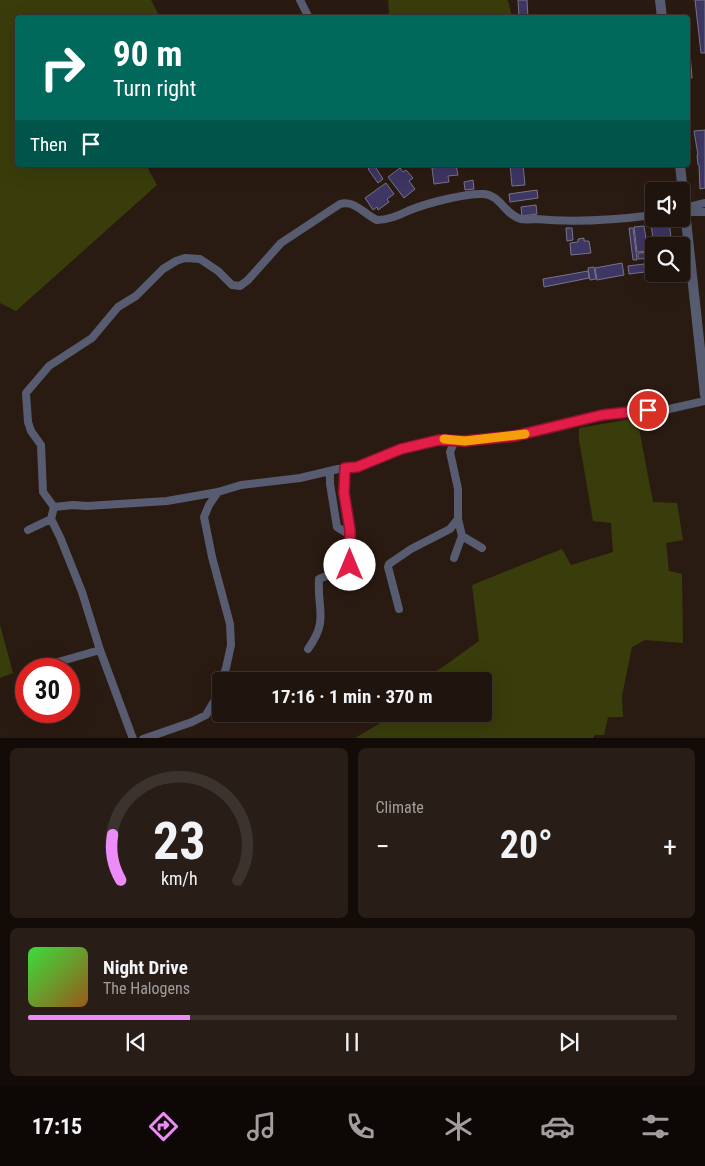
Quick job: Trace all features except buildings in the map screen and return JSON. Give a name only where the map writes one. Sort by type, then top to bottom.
[{"type":"street","points":[[300,0],[308,15]]},
{"type":"street","points":[[660,0],[662,15]]},
{"type":"street","points":[[680,167],[681,182]]},
{"type":"street","points":[[54,507],[43,492],[41,445],[31,431],[28,422],[26,393],[49,366],[92,338],[118,307],[136,296],[163,269],[176,261],[185,258],[200,259],[218,271],[232,285],[240,286],[248,280],[281,243],[344,203],[352,204],[377,220],[388,219],[411,210],[478,194],[490,195],[511,214],[522,219],[568,222],[645,216]]},
{"type":"street","points":[[690,208],[705,203]]},
{"type":"street","points":[[690,211],[705,212]]},
{"type":"street","points":[[685,227],[705,394]]},
{"type":"street","points":[[54,507],[158,502],[218,492],[241,485],[300,478],[357,467],[401,449],[439,440],[515,436],[602,415],[669,409],[705,401]]},
{"type":"street","points":[[454,558],[462,536],[458,519],[458,489],[450,452],[455,440]]},
{"type":"street","points":[[308,649],[320,626],[322,612],[319,579],[350,565],[350,535],[344,493],[345,468]]},
{"type":"street","points":[[330,471],[330,484],[337,527],[350,535]]},
{"type":"street","points":[[144,738],[192,722],[206,715],[216,698],[226,668],[231,645],[230,624],[204,517],[209,505],[218,492]]},
{"type":"street","points":[[54,507],[51,519],[82,592],[100,650],[133,738]]},
{"type":"street","points":[[28,530],[51,519]]},
{"type":"street","points":[[399,609],[388,568],[389,564],[419,545],[450,529],[458,519]]},
{"type":"street","points":[[462,536],[482,548]]},
{"type":"street","points":[[72,658],[100,650]]},
{"type":"green space","points":[[0,0],[151,0],[159,15],[15,15],[15,167],[147,167],[157,185],[16,311],[0,303]]},
{"type":"green space","points":[[506,0],[508,1],[512,15],[386,15],[389,13],[388,1]]},
{"type":"green space","points":[[637,418],[653,502],[677,503],[683,540],[666,543],[669,571],[682,574],[683,643],[645,640],[632,647],[622,696],[623,717],[608,717],[604,735],[595,735],[593,738],[355,738],[382,722],[492,722],[492,672],[436,672],[479,641],[472,585],[562,549],[571,565],[613,552],[611,523],[593,521],[579,440],[579,428]]},
{"type":"green space","points":[[0,625],[13,673],[0,678]]},
{"type":"slow traffic","points":[[444,439],[465,441],[525,434]]},
{"type":"route","points":[[350,565],[350,530],[344,493],[345,468],[357,467],[396,450],[433,441],[445,439],[465,441],[515,436],[602,415],[648,410]]}]
